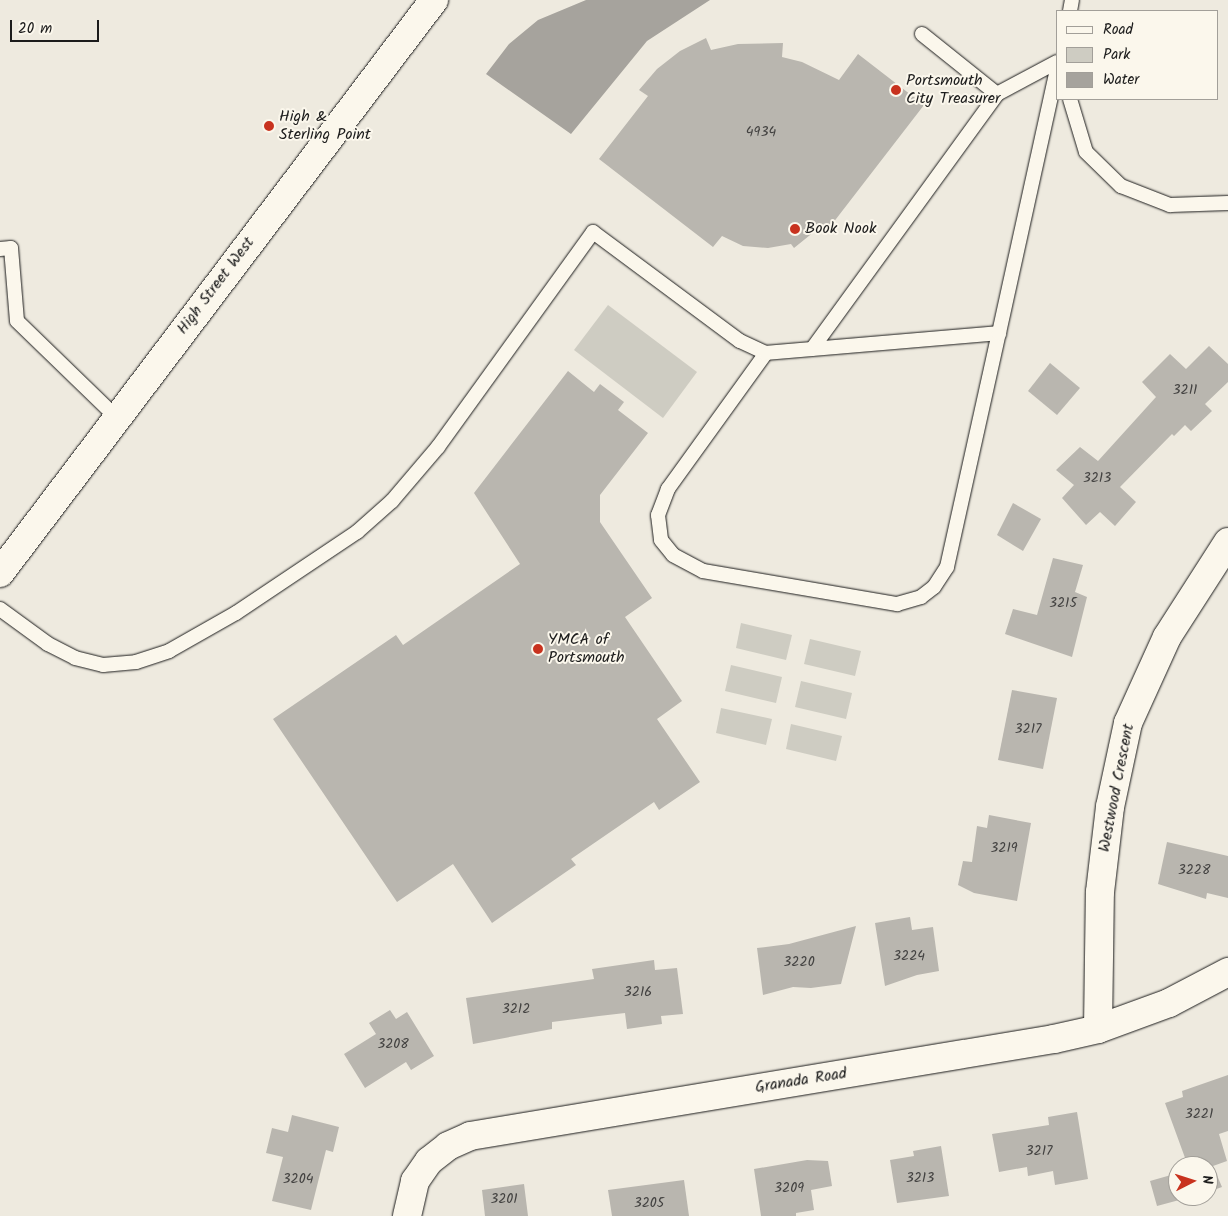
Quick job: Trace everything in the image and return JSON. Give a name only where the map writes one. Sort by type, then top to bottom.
[{"type":"street","name":"High Street West","points":[[0,573],[116,417],[434,0]]},
{"type":"street","name":"Westwood Crescent","points":[[1098,1029],[1100,892],[1110,807],[1128,723],[1167,637],[1228,542]]},
{"type":"street","name":"Granada Road","points":[[407,1216],[415,1181],[429,1161],[448,1146],[470,1136],[1054,1039],[1098,1029],[1170,1003],[1228,972]]},
{"type":"lane","points":[[922,34],[997,94]]},
{"type":"lane","points":[[812,349],[997,94],[1056,63]]},
{"type":"lane","points":[[766,353],[668,489],[658,515],[661,540],[673,555],[703,571],[897,604],[920,597],[934,587],[947,567],[1056,75]]},
{"type":"lane","points":[[1070,100],[1086,152],[1121,186],[1170,205],[1228,203]]},
{"type":"lane","points":[[0,609],[48,644],[75,658],[103,665],[136,662],[168,651],[236,613],[357,532],[392,501],[438,447],[593,232],[740,340],[766,353],[999,334]]},
{"type":"lane","points":[[0,249],[11,248],[17,321],[116,417]]},
{"type":"green space","points":[[608,305],[697,372],[663,418],[574,350]]},
{"type":"green space","points":[[741,623],[792,635],[786,660],[736,648]]},
{"type":"green space","points":[[810,639],[861,651],[855,676],[804,664]]},
{"type":"green space","points":[[731,665],[782,677],[776,703],[725,691]]},
{"type":"green space","points":[[801,681],[852,693],[846,719],[795,707]]},
{"type":"green space","points":[[721,708],[772,719],[766,745],[716,733]]},
{"type":"green space","points":[[791,724],[842,736],[836,761],[786,749]]},
{"type":"water","points":[[586,0],[710,0],[647,41],[571,134],[486,74],[509,44],[538,20]]},
{"type":"building","points":[[706,38],[711,50],[738,44],[783,43],[782,57],[802,62],[839,80],[858,54],[924,105],[826,232],[820,227],[794,248],[791,244],[768,248],[743,246],[722,236],[713,247],[599,159],[648,96],[639,90],[657,69],[680,51]]},
{"type":"building","points":[[1209,346],[1228,364],[1228,382],[1205,404],[1212,411],[1191,431],[1185,425],[1174,436],[1172,434],[1120,487],[1136,502],[1115,526],[1100,512],[1086,525],[1062,498],[1074,485],[1056,470],[1080,447],[1098,461],[1156,397],[1142,382],[1170,354],[1186,369]]},
{"type":"building","points":[[1050,363],[1080,388],[1057,415],[1028,391]]},
{"type":"building","name":"YMCA of Portsmouth","points":[[568,371],[594,392],[600,384],[624,402],[618,410],[648,433],[600,495],[600,522],[652,598],[625,617],[682,701],[657,719],[700,782],[659,810],[654,802],[571,859],[576,865],[492,923],[453,864],[397,902],[273,719],[396,635],[403,645],[520,564],[474,493]]},
{"type":"building","points":[[1013,503],[1041,519],[1023,551],[997,535]]},
{"type":"building","points":[[1053,558],[1083,565],[1075,592],[1087,597],[1072,657],[1005,634],[1013,609],[1037,615]]},
{"type":"building","points":[[1012,690],[1057,698],[1043,769],[998,760]]},
{"type":"building","points":[[989,815],[1031,823],[1017,901],[974,893],[958,885],[963,861],[972,862],[977,826],[987,828]]},
{"type":"building","points":[[1167,842],[1228,856],[1228,898],[1207,893],[1206,899],[1158,884]]},
{"type":"building","points":[[910,917],[912,930],[933,927],[939,971],[917,975],[885,986],[875,923]]},
{"type":"building","points":[[856,926],[841,984],[811,988],[793,987],[763,995],[757,948],[789,944]]},
{"type":"building","points":[[654,960],[655,970],[677,968],[683,1014],[661,1016],[662,1024],[627,1029],[625,1013],[552,1022],[552,1029],[473,1044],[466,998],[594,979],[592,969]]},
{"type":"building","points":[[390,1010],[396,1019],[407,1012],[434,1056],[411,1070],[406,1062],[365,1088],[344,1054],[376,1034],[369,1023]]},
{"type":"building","points":[[1228,1075],[1228,1131],[1219,1134],[1227,1161],[1218,1164],[1218,1156],[1184,1156],[1165,1103],[1183,1097],[1182,1091]]},
{"type":"building","points":[[1077,1112],[1088,1179],[1055,1185],[1053,1171],[1028,1176],[1027,1167],[999,1172],[992,1134],[1049,1125],[1048,1117]]},
{"type":"building","points":[[292,1115],[339,1127],[333,1152],[326,1150],[311,1210],[272,1201],[283,1157],[266,1153],[272,1128],[288,1132]]},
{"type":"building","points":[[941,1146],[949,1196],[897,1203],[890,1160],[914,1156],[913,1151]]},
{"type":"building","points":[[807,1160],[828,1161],[832,1186],[811,1190],[814,1210],[796,1213],[796,1216],[761,1216],[754,1169]]},
{"type":"building","points":[[1168,1176],[1168,1203],[1157,1206],[1150,1181]]},
{"type":"building","points":[[1218,1178],[1222,1187],[1218,1188]]},
{"type":"building","points":[[684,1180],[689,1216],[612,1216],[608,1190]]},
{"type":"building","points":[[524,1184],[528,1216],[485,1216],[482,1190]]},
{"type":"place","name":"Portsmouth City Treasurer","points":[[896,90]]},
{"type":"place","name":"High & Sterling Point","points":[[269,126]]},
{"type":"place","name":"Book Nook","points":[[795,229]]},
{"type":"place","name":"YMCA of Portsmouth","points":[[538,649]]}]
